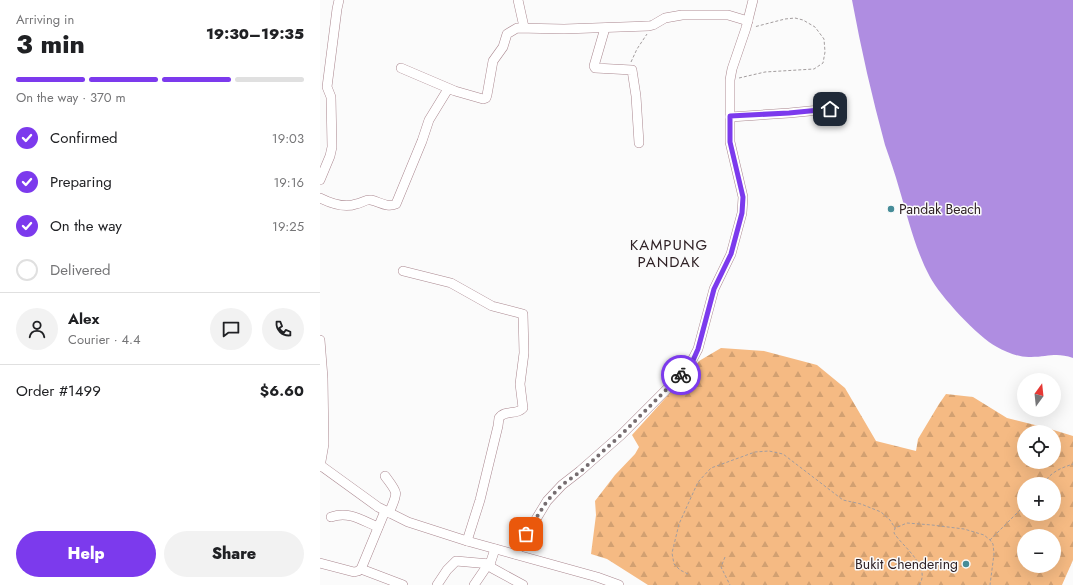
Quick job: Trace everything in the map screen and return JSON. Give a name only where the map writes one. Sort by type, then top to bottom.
[{"type":"street","points":[[320,180],[332,147],[331,97],[324,86],[339,0]]},
{"type":"street","points":[[518,0],[524,27]]},
{"type":"street","points":[[515,554],[547,501],[562,485],[580,472],[621,435],[688,368],[695,357],[714,289],[731,254],[742,213],[743,197],[730,142],[730,80],[753,0]]},
{"type":"street","points":[[401,68],[448,88],[479,99],[486,98],[493,61],[503,47],[507,34],[516,28],[605,28],[653,25],[665,18],[682,15],[728,15],[747,24]]},
{"type":"street","points":[[605,28],[594,66],[595,68],[632,70],[637,102],[639,143]]},
{"type":"street","points":[[320,198],[332,203],[350,205],[366,200],[388,205],[396,204],[429,120],[448,88]]},
{"type":"street","points":[[730,116],[830,109]]},
{"type":"street","points":[[403,271],[451,283],[492,306],[523,314],[524,352],[520,384],[523,408],[518,412],[504,413],[499,418],[493,449],[467,541]]},
{"type":"street","points":[[320,340],[323,378],[324,436],[320,466],[378,507],[408,522],[467,541],[597,577],[619,585]]},
{"type":"street","points":[[320,563],[354,572],[361,569],[378,527],[396,496],[396,492],[385,476]]},
{"type":"street","points":[[331,518],[340,514],[347,514],[378,527]]},
{"type":"street","points":[[474,585],[488,564],[495,549]]},
{"type":"street","points":[[437,585],[447,570],[456,561],[488,564],[492,568],[523,585]]},
{"type":"street","points":[[361,569],[403,585]]},
{"type":"path","points":[[730,80],[765,72],[814,69],[823,63],[825,52],[824,38],[815,27],[803,20],[795,18],[747,24]]},
{"type":"path","points":[[632,70],[631,62],[634,54],[653,25]]},
{"type":"path","points":[[688,574],[680,570],[674,564],[672,553],[679,524],[698,482],[711,468],[755,452],[769,451],[783,454],[843,500],[861,504],[881,512],[890,520],[895,528],[894,533],[920,566],[922,575],[921,583],[919,585]]},
{"type":"path","points":[[1049,477],[1056,470],[1073,464]]},
{"type":"path","points":[[990,540],[1017,513]]},
{"type":"path","points":[[895,528],[907,523],[964,529],[984,535],[993,544],[994,554],[990,585]]},
{"type":"path","points":[[724,557],[721,567],[730,585]]},
{"type":"green space","points":[[721,348],[764,351],[817,365],[845,388],[876,441],[916,451],[918,439],[946,394],[973,397],[1007,418],[1035,425],[1017,425],[1017,469],[1061,469],[1061,432],[1073,436],[1073,560],[1062,585],[648,585],[607,559],[591,554],[596,515],[595,501],[615,475],[635,454],[639,447],[632,435],[699,361]]},
{"type":"shaded area","points":[[852,0],[1073,0],[1073,358],[1062,355],[1022,357],[1001,349],[989,342],[970,325],[942,295],[930,277],[916,244],[885,145],[867,73]]},
{"type":"way so far","points":[[526,534],[547,501],[562,485],[580,472],[621,435],[681,375]]},
{"type":"place","name":"Pandak Beach","points":[[891,209]]},
{"type":"place","name":"Bukit Chendering","points":[[966,564]]},
{"type":"district","name":"KAMPUNG PANDAK","points":[[669,254]]},
{"type":"route","points":[[681,375],[691,365],[695,357],[714,289],[731,254],[742,213],[743,197],[730,142],[730,116],[830,109]]}]
